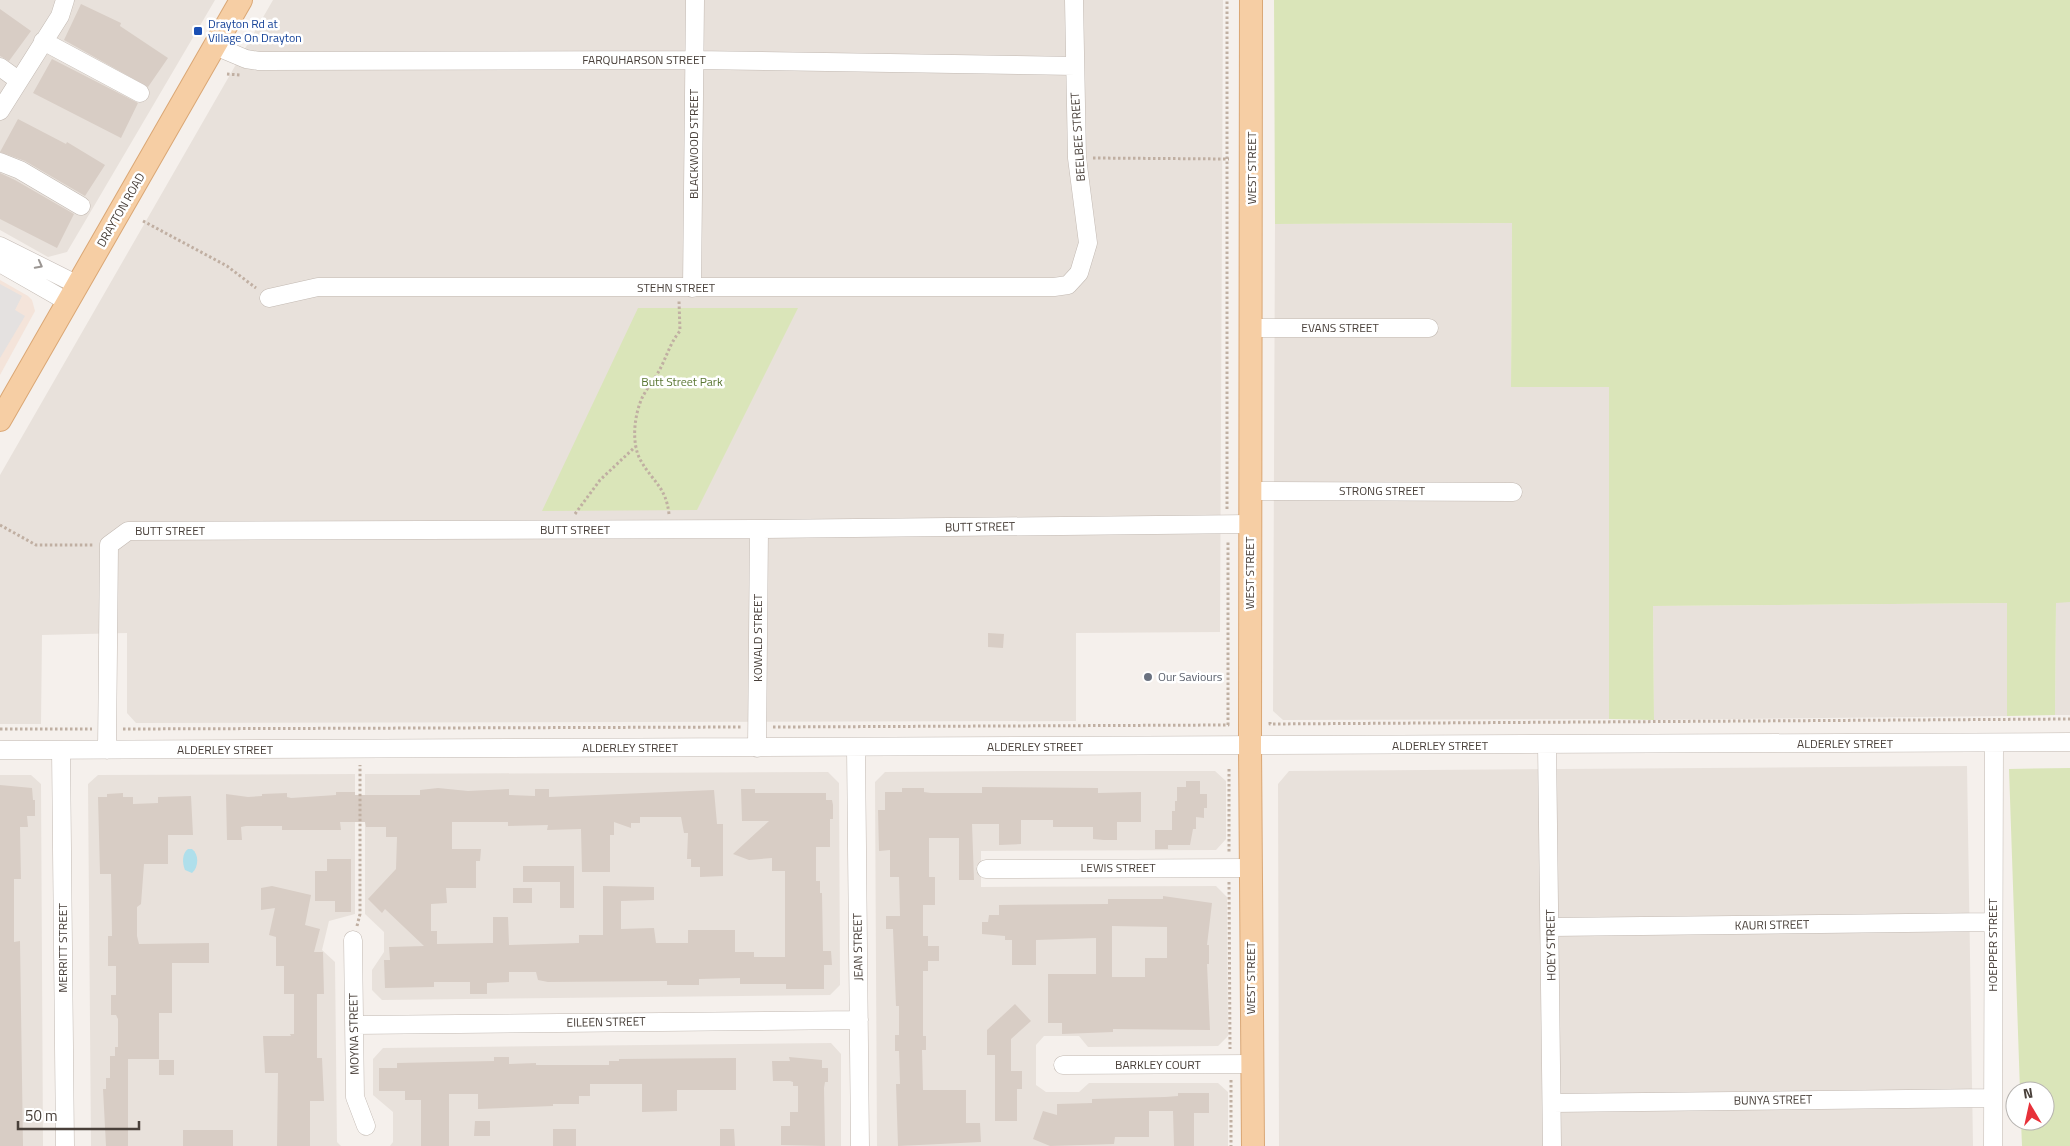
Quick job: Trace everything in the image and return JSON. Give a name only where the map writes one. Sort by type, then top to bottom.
[{"type":"main road","name":"DRAYTON ROAD","points":[[0,420],[241,0]]},
{"type":"main road","name":"WEST STREET","points":[[1251,0],[1250,746],[1240,868],[1241,1064],[1253,1146]]},
{"type":"street","points":[[0,111],[60,16],[65,0]]},
{"type":"street","name":"BLACKWOOD STREET","points":[[685,288],[695,0]]},
{"type":"street","name":"BEELBEE STREET","points":[[1074,0],[1077,158],[1088,243],[1080,273]]},
{"type":"street","points":[[43,41],[140,93]]},
{"type":"street","name":"FARQUHARSON STREET","points":[[215,46],[236,56],[259,61],[694,60],[1074,66]]},
{"type":"street","points":[[0,67],[18,80]]},
{"type":"street","points":[[0,162],[20,170],[81,206]]},
{"type":"street","points":[[0,246],[73,294]]},
{"type":"street","points":[[0,263],[73,294]]},
{"type":"street","name":"STEHN STREET","points":[[269,298],[318,287],[1054,288],[1068,285],[1080,273]]},
{"type":"street","name":"EVANS STREET","points":[[1251,328],[1429,328]]},
{"type":"street","name":"STRONG STREET","points":[[1251,491],[1513,492]]},
{"type":"street","name":"BUTT STREET","points":[[109,545],[128,531],[759,529],[1250,524]]},
{"type":"street","name":"KOWALD STREET","points":[[757,748],[759,529]]},
{"type":"street","points":[[107,750],[109,545]]},
{"type":"street","name":"ALDERLEY STREET","points":[[0,750],[2070,742]]},
{"type":"street","name":"HOEPPER STREET","points":[[1993,1146],[1992,922],[1994,743]]},
{"type":"street","name":"HOEY STREET","points":[[1547,745],[1551,927],[1552,1146]]},
{"type":"street","name":"JEAN STREET","points":[[856,748],[860,1146]]},
{"type":"street","name":"MERRITT STREET","points":[[62,750],[65,1146]]},
{"type":"street","name":"LEWIS STREET","points":[[986,869],[1240,868]]},
{"type":"street","name":"KAURI STREET","points":[[1551,927],[1992,922]]},
{"type":"street","name":"MOYNA STREET","points":[[353,940],[355,1097],[366,1126]]},
{"type":"street","name":"EILEEN STREET","points":[[354,1024],[859,1020]]},
{"type":"street","name":"BARKLEY COURT","points":[[1063,1065],[1241,1064]]},
{"type":"street","name":"BUNYA STREET","points":[[1553,1103],[1992,1098]]},
{"type":"path","points":[[0,728],[757,728],[1228,725],[1227,0]]},
{"type":"path","points":[[1077,158],[1252,159]]},
{"type":"path","points":[[143,221],[228,266],[269,298]]},
{"type":"path","points":[[670,529],[668,502],[658,482],[642,462],[635,448],[638,413],[642,398],[660,368],[673,339],[680,332],[685,288]]},
{"type":"path","points":[[574,530],[574,518],[577,509],[600,480],[635,448]]},
{"type":"path","points":[[0,525],[36,545],[109,545]]},
{"type":"path","points":[[1270,724],[2070,719]]},
{"type":"path","points":[[353,940],[360,914],[360,750]]},
{"type":"path","points":[[1229,769],[1240,868],[1241,1064],[1231,1146]]},
{"type":"shaded area","points":[[0,0],[215,0],[67,252],[48,257],[0,230]]},
{"type":"shaded area","points":[[273,0],[1223,0],[1220,632],[1076,633],[1076,721],[136,723],[127,713],[127,633],[42,635],[41,724],[0,724],[0,475]]},
{"type":"shaded area","points":[[1512,223],[1511,387],[1609,387],[1609,719],[1283,720],[1273,711],[1275,224]]},
{"type":"shaded area","points":[[0,280],[28,296],[32,300],[35,311],[0,375]]},
{"type":"shaded area","points":[[0,284],[22,296],[15,310],[25,316],[0,358]]},
{"type":"shaded area","points":[[2056,602],[2070,602],[2070,715],[2055,715]]},
{"type":"shaded area","points":[[2007,603],[2007,716],[1654,720],[1653,606]]},
{"type":"shaded area","points":[[1967,766],[1973,1146],[1279,1146],[1278,784],[1289,771]]},
{"type":"shaded area","points":[[1215,771],[1226,781],[1226,839],[1216,850],[981,851],[981,887],[1216,886],[1227,897],[1228,1036],[1218,1046],[1088,1047],[1079,1036],[1044,1036],[1036,1045],[1036,1085],[1046,1092],[1079,1092],[1089,1083],[1218,1083],[1228,1092],[1228,1146],[877,1146],[875,782],[885,772]]},
{"type":"shaded area","points":[[828,772],[839,783],[840,985],[830,995],[382,1000],[372,990],[372,970],[384,952],[384,932],[365,914],[365,774]]},
{"type":"shaded area","points":[[355,774],[355,914],[329,921],[322,950],[335,962],[337,1142],[341,1146],[91,1146],[88,784],[98,775]]},
{"type":"shaded area","points":[[0,775],[31,775],[41,784],[43,1146],[0,1146]]},
{"type":"shaded area","points":[[831,1043],[841,1054],[841,1146],[390,1146],[393,1142],[393,1112],[373,1095],[373,1059],[383,1048]]},
{"type":"green space","points":[[1274,0],[2070,0],[2070,602],[2056,603],[2055,715],[2007,716],[2007,603],[1653,606],[1654,720],[1609,719],[1609,387],[1511,387],[1512,223],[1275,224]]},
{"type":"green space","name":"Butt Street Park","points":[[638,308],[798,308],[697,510],[542,511]]},
{"type":"green space","points":[[2070,768],[2070,1146],[2022,1146],[2021,1131],[2055,1131],[2055,1081],[2020,1081],[2009,769]]},
{"type":"water","points":[[188,849],[192,849],[197,857],[197,864],[192,873],[185,870],[183,864],[183,858]]},
{"type":"building","points":[[81,4],[121,23],[120,26],[168,58],[148,87],[64,40]]},
{"type":"building","points":[[0,9],[31,31],[9,61],[0,56]]},
{"type":"building","points":[[52,59],[138,103],[121,138],[33,93]]},
{"type":"building","points":[[18,119],[66,144],[67,142],[105,165],[85,196],[25,161],[0,152]]},
{"type":"building","points":[[0,173],[74,214],[57,248],[0,219]]},
{"type":"building","points":[[988,633],[1004,634],[1003,648],[988,647]]},
{"type":"building","points":[[1186,781],[1200,781],[1200,794],[1207,794],[1207,808],[1204,808],[1204,818],[1196,817],[1196,829],[1193,829],[1190,845],[1168,845],[1168,849],[1155,849],[1155,830],[1172,830],[1172,811],[1175,811],[1177,787],[1186,787]]},
{"type":"building","points":[[0,785],[32,788],[33,800],[35,800],[35,816],[27,816],[28,827],[20,827],[21,879],[14,879],[14,942],[20,941],[23,1146],[0,1146]]},
{"type":"building","points":[[982,787],[1098,788],[1098,793],[1141,792],[1141,822],[1117,822],[1117,840],[1104,840],[1093,839],[1093,827],[1053,827],[1053,820],[1021,820],[1021,844],[999,845],[999,824],[972,824],[974,880],[959,880],[959,838],[929,838],[929,877],[935,877],[935,905],[923,905],[923,936],[928,936],[928,946],[939,946],[939,961],[928,961],[928,971],[923,971],[923,1036],[926,1036],[926,1050],[922,1050],[923,1090],[966,1090],[966,1123],[980,1123],[981,1142],[898,1146],[896,1084],[900,1084],[899,1051],[895,1051],[895,1035],[899,1035],[899,1006],[896,1006],[893,929],[886,929],[886,916],[900,916],[899,877],[890,877],[890,850],[879,851],[878,810],[885,810],[885,792],[902,792],[902,788],[924,788],[924,792],[931,793],[982,793]]},
{"type":"building","points":[[438,788],[468,791],[509,789],[509,795],[535,796],[535,789],[549,789],[549,797],[714,790],[717,824],[723,824],[723,876],[700,877],[700,867],[691,867],[691,859],[687,859],[688,833],[684,833],[681,817],[640,817],[640,823],[631,823],[631,828],[614,822],[614,835],[610,835],[610,872],[582,872],[581,829],[547,830],[548,825],[508,826],[508,822],[452,822],[452,849],[481,849],[480,861],[476,861],[476,888],[446,888],[447,903],[431,904],[431,931],[437,931],[437,944],[493,943],[493,917],[508,917],[509,945],[579,943],[579,935],[603,935],[603,886],[654,887],[654,900],[621,901],[621,929],[654,928],[656,943],[688,943],[688,930],[735,930],[735,952],[754,952],[754,957],[785,957],[785,871],[772,871],[772,858],[749,860],[733,854],[769,821],[742,821],[741,789],[755,789],[755,793],[826,793],[826,800],[832,800],[833,805],[833,819],[830,819],[830,847],[816,847],[816,881],[820,881],[820,893],[822,893],[823,951],[831,951],[832,965],[824,965],[824,989],[786,989],[786,984],[740,984],[740,978],[699,979],[699,985],[667,985],[667,981],[548,982],[538,980],[536,972],[509,972],[509,982],[487,983],[487,994],[470,994],[470,982],[434,982],[434,987],[385,988],[384,960],[390,960],[389,947],[424,946],[385,909],[382,913],[368,899],[396,869],[397,837],[386,837],[386,827],[366,827],[365,822],[340,822],[341,830],[282,830],[282,826],[246,826],[241,827],[242,840],[227,840],[226,794],[248,797],[262,796],[262,794],[287,793],[287,797],[291,798],[336,795],[336,792],[355,792],[355,795],[420,795],[420,790]]},
{"type":"building","points":[[123,793],[123,797],[133,797],[133,804],[158,803],[158,797],[191,796],[193,835],[168,835],[168,864],[144,864],[141,904],[137,907],[137,936],[139,944],[209,943],[209,963],[172,963],[172,1013],[159,1013],[159,1059],[128,1059],[128,1146],[106,1146],[103,1089],[106,1089],[106,1078],[110,1078],[110,1056],[115,1056],[115,1047],[118,1047],[118,1019],[116,1015],[111,1015],[111,995],[116,995],[116,966],[108,966],[108,936],[112,936],[111,874],[100,874],[98,797],[107,797],[107,794]]},
{"type":"building","points":[[327,859],[351,859],[351,912],[335,912],[335,901],[315,901],[315,871],[327,871]]},
{"type":"building","points":[[523,866],[574,866],[574,908],[560,908],[560,882],[523,882]]},
{"type":"building","points":[[272,886],[311,895],[305,925],[320,929],[314,952],[323,952],[324,994],[317,994],[317,1058],[322,1058],[324,1101],[310,1101],[310,1146],[277,1146],[278,1073],[265,1073],[263,1036],[291,1036],[290,1034],[294,1034],[294,994],[284,994],[284,966],[276,966],[276,937],[269,935],[275,908],[261,910],[261,888]]},
{"type":"building","points":[[513,888],[532,888],[532,903],[513,903]]},
{"type":"building","points":[[1163,896],[1212,903],[1207,945],[1209,945],[1209,964],[1207,964],[1210,1030],[1113,1029],[1113,1032],[1062,1034],[1062,1023],[1048,1023],[1048,974],[1096,974],[1096,938],[1036,940],[1036,965],[1012,965],[1012,940],[1005,940],[1005,936],[982,934],[982,922],[988,922],[989,915],[999,915],[999,905],[1108,904],[1108,899],[1163,899]],"holes":[[[1112,926],[1167,927],[1167,958],[1145,958],[1145,977],[1112,977]]]},
{"type":"building","points":[[1015,1004],[1031,1021],[1011,1039],[1011,1071],[1022,1071],[1022,1089],[1017,1089],[1017,1121],[995,1121],[995,1055],[987,1055],[987,1030]]},
{"type":"building","points":[[494,1057],[509,1057],[509,1064],[536,1063],[536,1065],[609,1065],[609,1061],[619,1061],[619,1059],[736,1058],[736,1090],[677,1090],[677,1111],[642,1112],[642,1084],[590,1084],[590,1096],[579,1096],[579,1104],[553,1104],[553,1106],[478,1109],[478,1094],[449,1094],[449,1146],[421,1146],[421,1100],[405,1100],[405,1091],[379,1091],[379,1068],[397,1068],[397,1063],[494,1061]]},
{"type":"building","points":[[789,1057],[822,1060],[822,1068],[828,1068],[828,1082],[825,1082],[824,1088],[825,1146],[781,1145],[781,1126],[790,1126],[790,1112],[798,1112],[798,1086],[793,1086],[793,1082],[790,1081],[773,1081],[772,1061],[790,1061]]},
{"type":"building","points":[[159,1060],[174,1060],[174,1075],[159,1075]]},
{"type":"building","points":[[1178,1093],[1209,1093],[1209,1113],[1194,1113],[1194,1146],[1174,1146],[1173,1111],[1149,1111],[1149,1137],[1115,1137],[1114,1144],[1050,1146],[1033,1139],[1043,1111],[1057,1115],[1057,1104],[1092,1103],[1092,1099],[1178,1096]]},
{"type":"building","points":[[475,1121],[490,1121],[490,1136],[474,1136]]},
{"type":"building","points":[[553,1129],[576,1129],[576,1146],[553,1146]]},
{"type":"building","points":[[720,1129],[734,1129],[735,1146],[720,1146]]},
{"type":"building","points":[[183,1130],[233,1130],[233,1146],[183,1146]]},
{"type":"place","name":"Drayton Rd at Village On Drayton","points":[[198,31]]},
{"type":"place","name":"Our Saviours","points":[[1148,677]]}]
